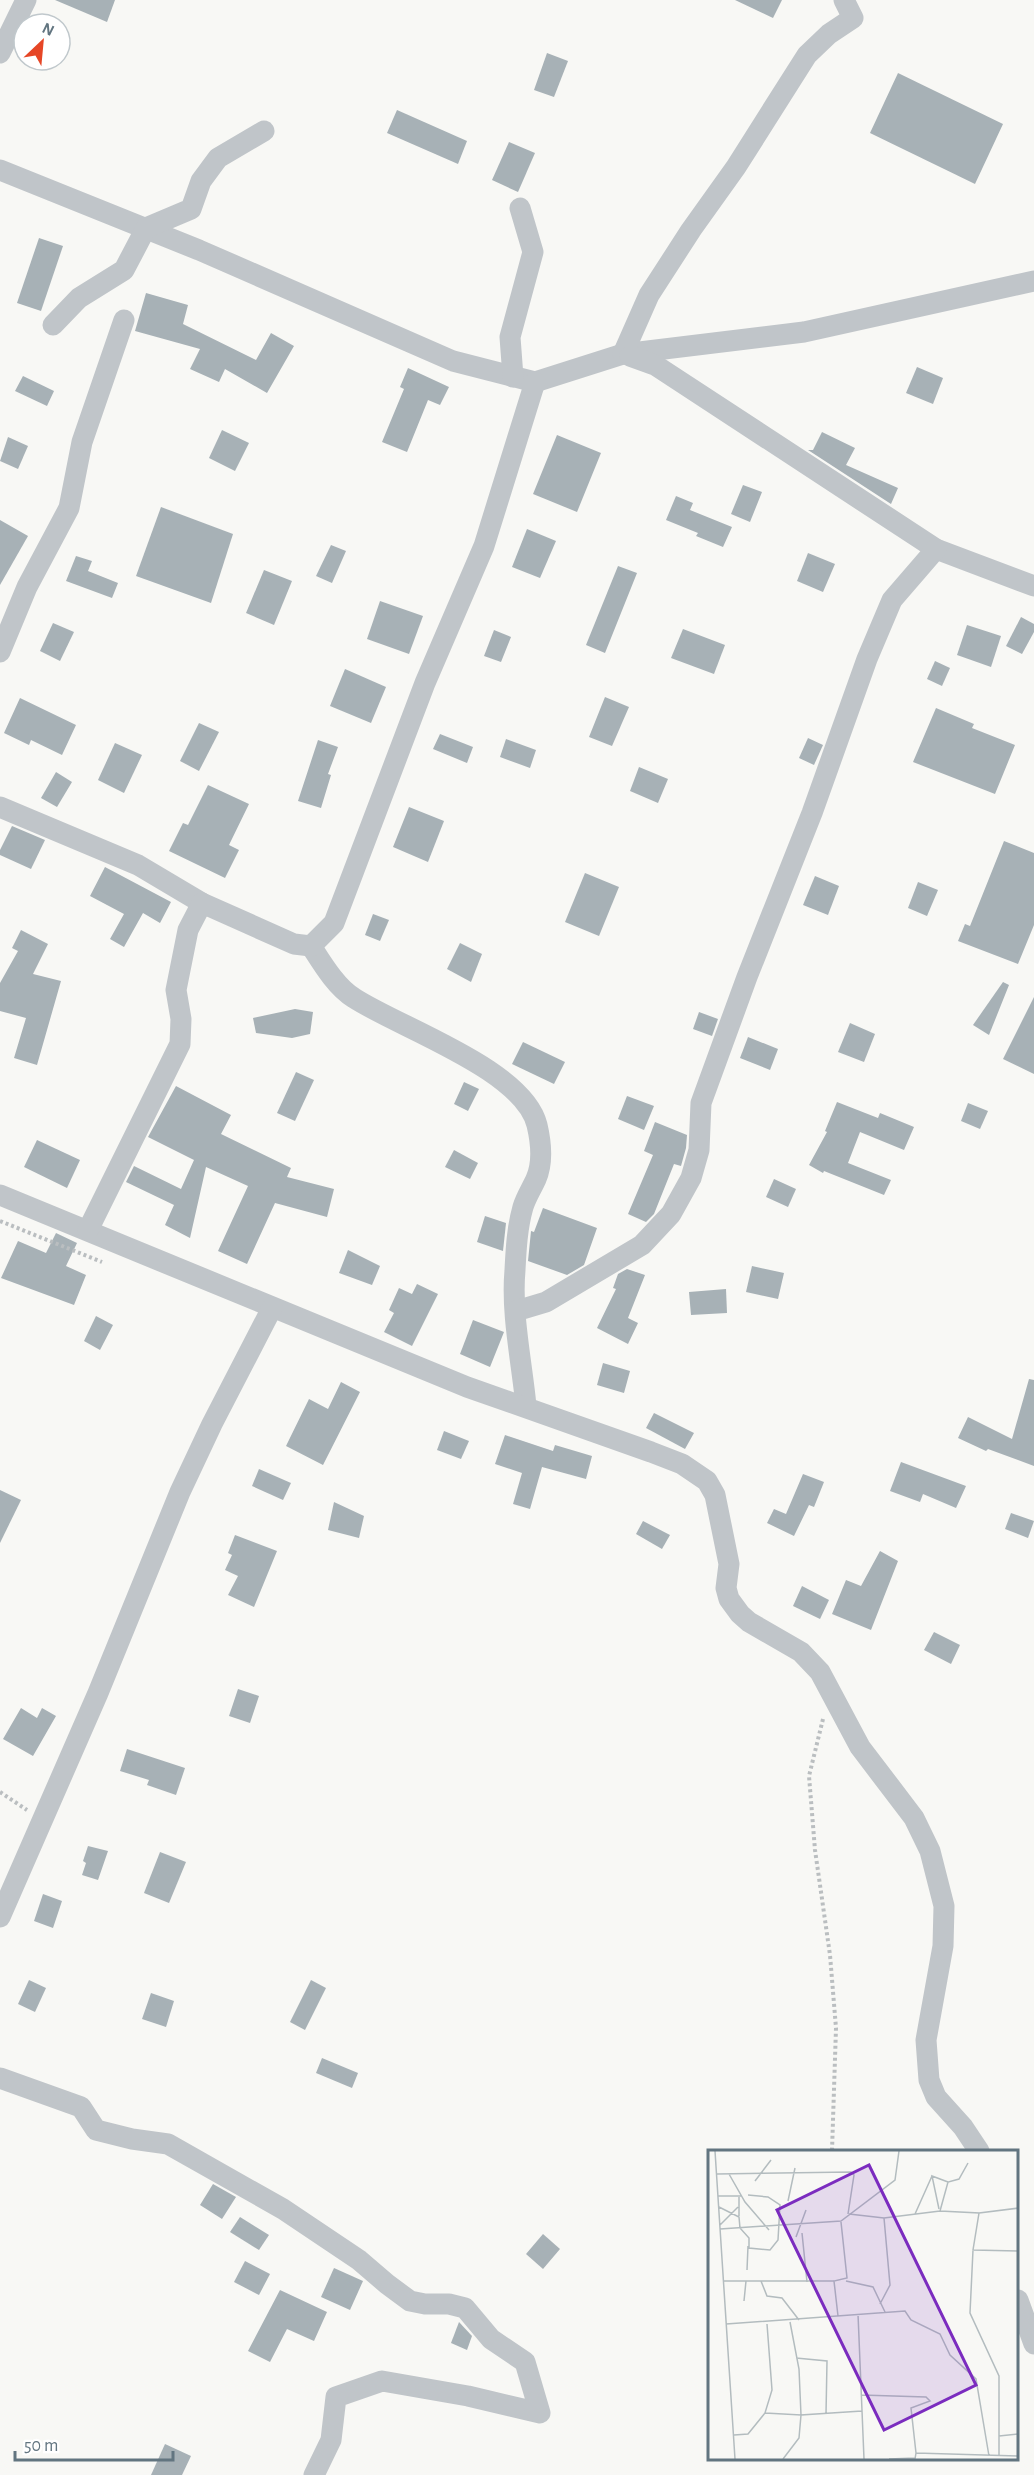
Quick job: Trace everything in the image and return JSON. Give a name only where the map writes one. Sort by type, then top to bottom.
[{"type":"street","points":[[0,53],[26,0]]},
{"type":"street","points":[[623,354],[649,295],[691,230],[736,167],[807,55],[829,34],[853,18],[844,0]]},
{"type":"street","points":[[53,325],[79,298],[124,270],[146,228],[191,209],[201,181],[218,158],[264,131]]},
{"type":"street","points":[[0,170],[146,228],[453,361],[535,382],[623,354],[804,332],[1034,281]]},
{"type":"street","points":[[513,377],[510,337],[533,252],[520,208]]},
{"type":"street","points":[[0,652],[27,587],[69,508],[82,442],[124,320]]},
{"type":"street","points":[[623,354],[655,365],[936,549],[1034,586]]},
{"type":"street","points":[[311,946],[334,923],[347,892],[425,683],[484,546],[535,382]]},
{"type":"street","points":[[516,1311],[546,1302],[642,1245],[671,1214],[691,1179],[699,1150],[701,1103],[747,976],[812,813],[867,659],[892,600],[936,549]]},
{"type":"street","points":[[0,807],[138,865],[202,903],[294,944],[311,946]]},
{"type":"street","points":[[88,1230],[180,1044],[181,1019],[176,990],[188,930],[202,903]]},
{"type":"street","points":[[311,946],[325,969],[351,997],[437,1041],[485,1069],[518,1094],[536,1122],[541,1150],[538,1176],[523,1206],[514,1275],[526,1406]]},
{"type":"street","points":[[0,1196],[88,1230],[467,1387],[662,1456],[699,1473],[707,1480],[715,1495],[729,1564],[726,1588],[729,1599],[749,1622],[807,1657],[820,1672],[861,1748],[914,1818],[930,1851],[944,1906],[944,1946],[926,2040],[929,2080],[936,2097],[963,2127],[978,2150]]},
{"type":"street","points":[[0,1917],[98,1693],[180,1492],[272,1308]]},
{"type":"street","points":[[0,2078],[81,2107],[96,2130],[132,2139],[168,2144],[220,2172],[283,2209],[359,2260],[410,2301],[425,2304],[449,2304],[465,2308],[491,2339],[525,2362],[540,2413],[468,2396],[382,2381],[336,2397],[331,2440],[314,2475]]},
{"type":"street","points":[[1019,2306],[1034,2344]]},
{"type":"path","points":[[0,1221],[113,1266]]},
{"type":"path","points":[[830,1692],[809,1776],[814,1850],[831,1955],[836,2028],[832,2150]]},
{"type":"path","points":[[0,1792],[42,1821]]},
{"type":"building","points":[[55,0],[115,0],[107,22]]},
{"type":"building","points":[[735,0],[782,0],[773,18]]},
{"type":"building","points":[[547,53],[568,61],[554,97],[534,90]]},
{"type":"building","points":[[898,73],[1003,124],[975,184],[870,133]]},
{"type":"building","points":[[397,110],[467,141],[458,164],[387,133]]},
{"type":"building","points":[[509,142],[535,153],[518,192],[492,180]]},
{"type":"building","points":[[39,238],[63,246],[41,311],[17,303]]},
{"type":"building","points":[[146,293],[188,305],[183,324],[256,360],[271,333],[294,346],[267,393],[225,369],[219,382],[190,369],[200,349],[135,331]]},
{"type":"building","points":[[917,367],[943,378],[933,404],[906,393]]},
{"type":"building","points":[[408,368],[449,387],[440,405],[428,400],[407,452],[382,442],[404,389],[400,387]]},
{"type":"building","points":[[23,376],[54,391],[47,406],[15,391]]},
{"type":"building","points":[[222,430],[249,443],[235,471],[209,458]]},
{"type":"building","points":[[822,432],[855,448],[846,465],[898,488],[891,504],[808,450],[813,450]]},
{"type":"building","points":[[557,435],[601,453],[577,512],[533,494]]},
{"type":"building","points":[[8,437],[28,446],[18,469],[0,461]]},
{"type":"building","points":[[743,485],[762,492],[750,522],[731,514]]},
{"type":"building","points":[[676,496],[693,503],[690,510],[732,527],[723,547],[696,536],[698,533],[666,520]]},
{"type":"building","points":[[161,507],[233,534],[211,603],[136,576]]},
{"type":"building","points":[[0,520],[28,536],[0,585]]},
{"type":"building","points":[[527,529],[556,541],[540,578],[512,567]]},
{"type":"building","points":[[331,545],[346,551],[332,583],[316,576]]},
{"type":"building","points":[[808,553],[835,564],[823,592],[797,581]]},
{"type":"building","points":[[76,556],[92,561],[88,571],[118,583],[112,598],[66,581]]},
{"type":"building","points":[[618,566],[637,573],[605,653],[586,645]]},
{"type":"building","points":[[264,570],[292,581],[274,625],[246,613]]},
{"type":"building","points":[[380,601],[423,616],[409,654],[367,639]]},
{"type":"building","points":[[1021,617],[1034,624],[1034,632],[1022,654],[1006,646]]},
{"type":"building","points":[[53,623],[74,632],[60,661],[40,651]]},
{"type":"building","points":[[967,625],[1001,636],[991,667],[957,655]]},
{"type":"building","points":[[683,629],[725,645],[714,674],[671,658]]},
{"type":"building","points":[[494,630],[511,637],[501,662],[484,656]]},
{"type":"building","points":[[935,661],[950,668],[942,686],[927,679]]},
{"type":"building","points":[[345,669],[386,687],[371,723],[330,706]]},
{"type":"building","points":[[605,697],[629,707],[612,746],[589,737]]},
{"type":"building","points":[[20,698],[76,725],[62,755],[31,740],[29,745],[4,733]]},
{"type":"building","points":[[936,708],[974,724],[972,728],[1015,745],[995,794],[913,762]]},
{"type":"building","points":[[199,723],[219,732],[199,771],[180,761]]},
{"type":"building","points":[[440,734],[473,747],[467,763],[433,749]]},
{"type":"building","points":[[808,738],[823,745],[814,765],[799,758]]},
{"type":"building","points":[[506,739],[536,750],[530,768],[500,757]]},
{"type":"building","points":[[318,740],[338,747],[328,774],[331,775],[321,808],[298,801]]},
{"type":"building","points":[[115,743],[142,755],[124,793],[98,780]]},
{"type":"building","points":[[639,767],[668,779],[658,803],[630,791]]},
{"type":"building","points":[[56,772],[72,782],[57,807],[41,798]]},
{"type":"building","points":[[208,785],[249,804],[229,845],[239,850],[225,878],[169,851],[183,823],[188,825]]},
{"type":"building","points":[[409,807],[444,821],[428,862],[393,847]]},
{"type":"building","points":[[12,826],[45,840],[31,869],[0,855],[0,850]]},
{"type":"building","points":[[1004,841],[1034,853],[1034,925],[1018,964],[958,941],[965,924],[970,926]]},
{"type":"building","points":[[105,867],[171,902],[160,923],[143,913],[124,947],[110,939],[124,914],[90,896]]},
{"type":"building","points":[[585,873],[619,887],[599,936],[565,922]]},
{"type":"building","points":[[815,876],[839,886],[828,915],[803,905]]},
{"type":"building","points":[[918,882],[938,890],[927,916],[908,908]]},
{"type":"building","points":[[373,914],[389,920],[380,941],[365,935]]},
{"type":"building","points":[[21,930],[48,944],[33,974],[61,981],[37,1065],[14,1058],[26,1018],[0,1011],[0,983],[18,951],[12,948]]},
{"type":"building","points":[[460,943],[482,954],[471,982],[447,969]]},
{"type":"building","points":[[1003,982],[1009,985],[989,1035],[973,1025]]},
{"type":"building","points":[[1034,997],[1034,1074],[1003,1059]]},
{"type":"building","points":[[295,1009],[313,1012],[310,1034],[292,1038],[256,1033],[253,1018]]},
{"type":"building","points":[[699,1012],[718,1019],[712,1036],[693,1029]]},
{"type":"building","points":[[850,1023],[875,1034],[864,1062],[838,1052]]},
{"type":"building","points":[[748,1037],[778,1049],[770,1070],[740,1058]]},
{"type":"building","points":[[523,1042],[565,1062],[554,1084],[512,1064]]},
{"type":"building","points":[[296,1072],[314,1080],[295,1121],[277,1113]]},
{"type":"building","points":[[464,1082],[479,1089],[468,1111],[454,1104]]},
{"type":"building","points":[[176,1086],[231,1115],[221,1134],[291,1168],[287,1177],[334,1189],[327,1217],[275,1203],[247,1264],[218,1251],[248,1186],[206,1167],[190,1238],[165,1225],[174,1205],[126,1182],[134,1166],[181,1189],[194,1160],[148,1137]]},
{"type":"building","points":[[627,1096],[654,1106],[644,1130],[618,1119]]},
{"type":"building","points":[[837,1102],[878,1118],[880,1113],[914,1127],[904,1150],[860,1132],[848,1163],[891,1180],[884,1195],[824,1171],[823,1173],[809,1165],[827,1132],[825,1131]]},
{"type":"building","points":[[968,1103],[988,1111],[980,1129],[961,1121]]},
{"type":"building","points":[[655,1122],[687,1135],[686,1148],[681,1166],[674,1164],[654,1214],[646,1222],[628,1214],[653,1155],[644,1151]]},
{"type":"building","points":[[37,1140],[80,1160],[67,1188],[24,1167]]},
{"type":"building","points":[[454,1150],[478,1163],[470,1179],[445,1167]]},
{"type":"building","points":[[774,1179],[796,1189],[788,1207],[766,1197]]},
{"type":"building","points":[[543,1208],[597,1228],[584,1265],[567,1275],[528,1261],[531,1231],[534,1232]]},
{"type":"building","points":[[485,1216],[506,1223],[503,1251],[477,1242]]},
{"type":"building","points":[[56,1233],[77,1243],[66,1266],[86,1275],[74,1305],[1,1278],[18,1241],[46,1253]]},
{"type":"building","points":[[348,1250],[380,1266],[372,1285],[339,1273]]},
{"type":"building","points":[[752,1266],[784,1273],[778,1299],[746,1292]]},
{"type":"building","points":[[627,1269],[645,1275],[628,1318],[638,1323],[628,1344],[597,1328],[616,1289],[613,1288],[618,1274]]},
{"type":"building","points":[[417,1284],[438,1294],[412,1346],[384,1332],[394,1313],[389,1310],[399,1288],[412,1294]]},
{"type":"building","points":[[726,1289],[727,1313],[691,1315],[689,1292]]},
{"type":"building","points":[[96,1316],[113,1325],[100,1350],[84,1341]]},
{"type":"building","points":[[473,1320],[504,1332],[490,1367],[460,1354]]},
{"type":"building","points":[[603,1363],[630,1371],[624,1393],[597,1385]]},
{"type":"building","points":[[1029,1379],[1034,1380],[1034,1466],[988,1449],[986,1451],[958,1438],[968,1417],[1012,1439]]},
{"type":"building","points":[[341,1382],[360,1392],[323,1465],[286,1446],[309,1399],[328,1409]]},
{"type":"building","points":[[654,1413],[694,1433],[685,1449],[646,1428]]},
{"type":"building","points":[[444,1431],[469,1441],[461,1459],[437,1450]]},
{"type":"building","points":[[505,1435],[553,1451],[555,1445],[592,1456],[586,1479],[542,1467],[530,1509],[513,1504],[522,1473],[495,1464]]},
{"type":"building","points":[[901,1462],[966,1486],[956,1508],[923,1494],[920,1502],[890,1491]]},
{"type":"building","points":[[259,1469],[291,1483],[283,1500],[252,1486]]},
{"type":"building","points":[[803,1474],[824,1482],[814,1507],[809,1505],[794,1536],[767,1523],[774,1509],[786,1514]]},
{"type":"building","points":[[0,1490],[21,1500],[0,1543]]},
{"type":"building","points":[[334,1502],[364,1516],[359,1538],[328,1530]]},
{"type":"building","points":[[1011,1513],[1034,1521],[1028,1538],[1005,1529]]},
{"type":"building","points":[[643,1521],[670,1535],[662,1549],[636,1534]]},
{"type":"building","points":[[235,1535],[277,1551],[254,1607],[228,1595],[238,1576],[225,1570],[232,1555],[228,1553]]},
{"type":"building","points":[[880,1551],[898,1561],[871,1630],[832,1614],[846,1580],[861,1586]]},
{"type":"building","points":[[802,1586],[829,1600],[820,1619],[793,1606]]},
{"type":"building","points":[[934,1632],[960,1645],[951,1664],[924,1650]]},
{"type":"building","points":[[238,1689],[259,1696],[250,1723],[229,1716]]},
{"type":"building","points":[[21,1708],[37,1718],[42,1708],[56,1716],[33,1756],[3,1739]]},
{"type":"building","points":[[127,1749],[185,1768],[176,1795],[147,1785],[149,1780],[120,1771]]},
{"type":"building","points":[[88,1846],[108,1851],[98,1880],[82,1875],[86,1863],[83,1861]]},
{"type":"building","points":[[160,1852],[186,1862],[169,1903],[144,1893]]},
{"type":"building","points":[[43,1894],[62,1901],[53,1928],[34,1921]]},
{"type":"building","points":[[29,1980],[46,1988],[35,2012],[18,2004]]},
{"type":"building","points":[[311,1980],[326,1988],[305,2030],[290,2022]]},
{"type":"building","points":[[151,1993],[174,2001],[166,2027],[142,2019]]},
{"type":"building","points":[[322,2058],[358,2073],[352,2088],[316,2073]]},
{"type":"building","points":[[213,2184],[236,2197],[222,2219],[200,2205]]},
{"type":"building","points":[[240,2217],[269,2235],[259,2250],[230,2232]]},
{"type":"building","points":[[543,2234],[560,2249],[543,2269],[526,2254]]},
{"type":"building","points":[[245,2261],[270,2274],[259,2295],[234,2282]]},
{"type":"building","points":[[334,2268],[363,2281],[350,2310],[321,2297]]},
{"type":"building","points":[[280,2290],[327,2312],[314,2341],[287,2329],[270,2362],[248,2351]]},
{"type":"building","points":[[459,2322],[472,2336],[467,2350],[451,2343]]},
{"type":"building","points":[[165,2444],[191,2456],[182,2475],[151,2475]]}]
